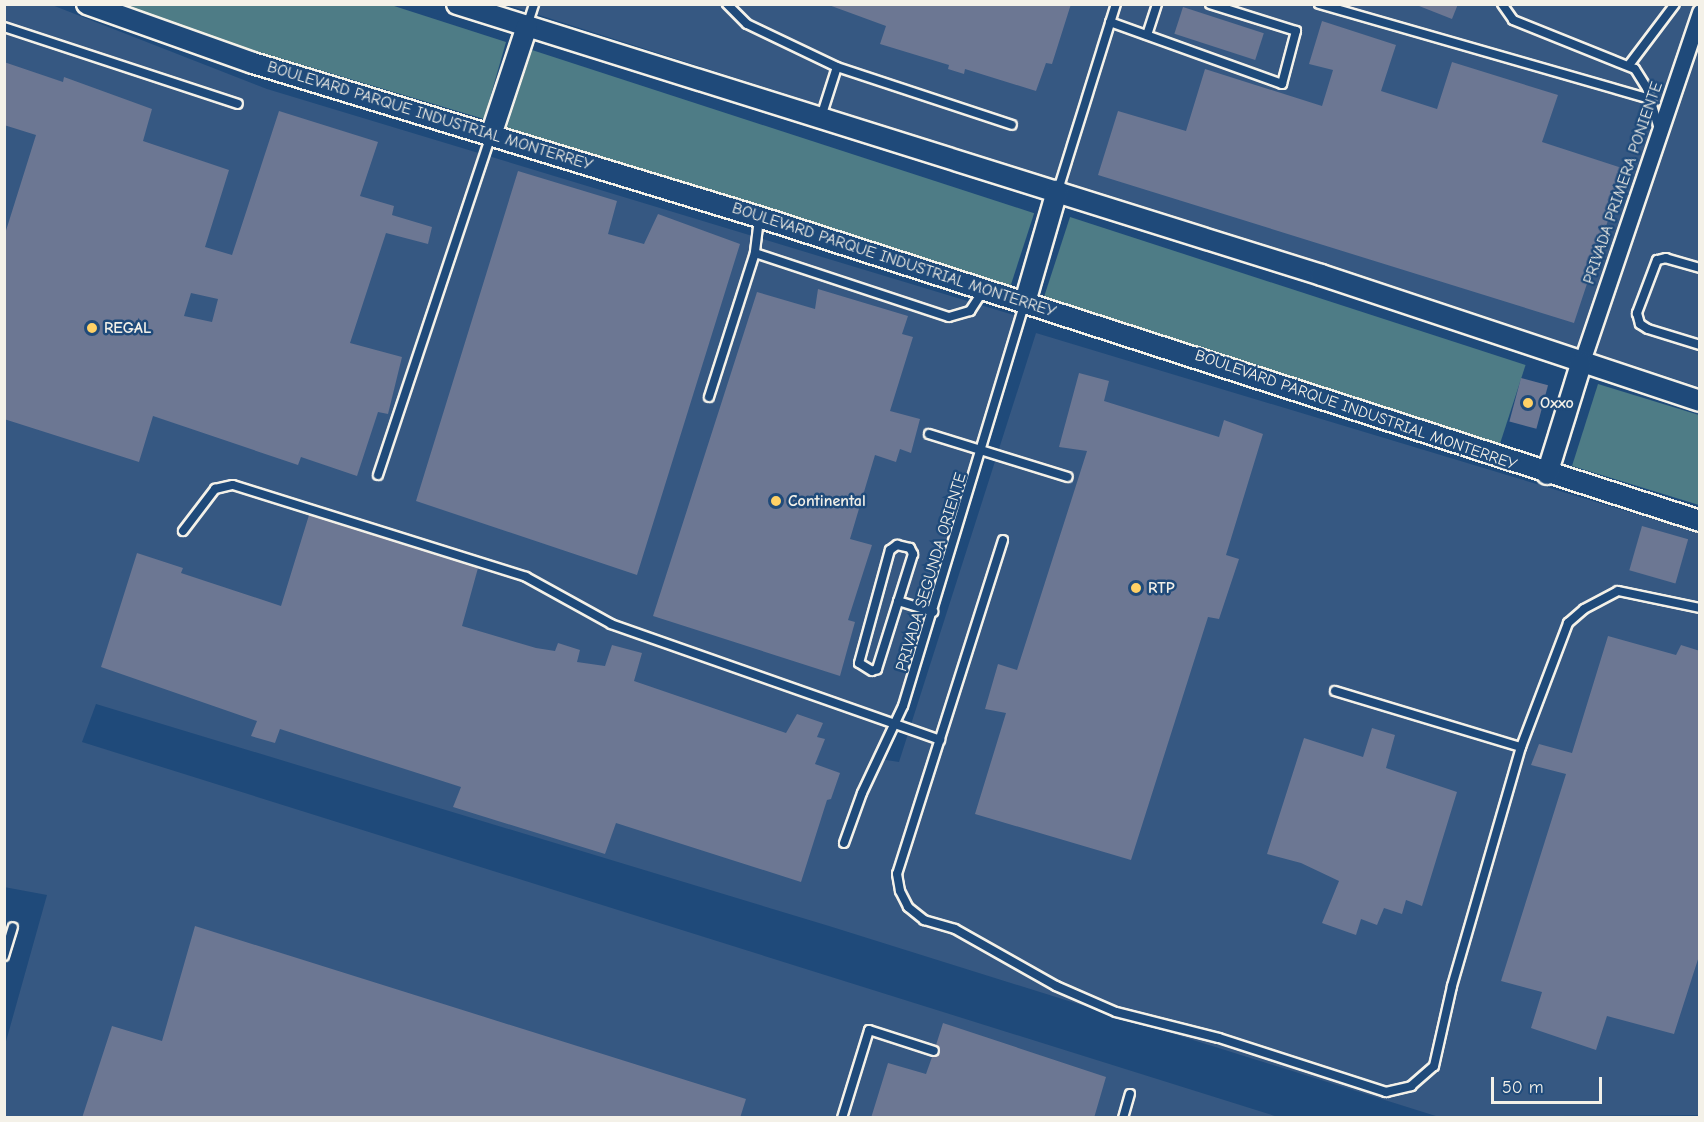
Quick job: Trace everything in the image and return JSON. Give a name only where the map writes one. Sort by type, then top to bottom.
[{"type":"street","name":"BOULEVARD PARQUE INDUSTRIAL MONTERREY","points":[[87,4],[253,63],[759,217],[1547,474],[1700,521]]},
{"type":"street","points":[[458,4],[1321,275],[1581,364],[1700,401]]},
{"type":"street","name":"PRIVADA PRIMERA PONIENTE","points":[[1581,364],[1700,12]]},
{"type":"street","points":[[491,135],[527,26]]},
{"type":"street","points":[[1025,302],[1057,191]]},
{"type":"street","points":[[1547,474],[1581,364]]},
{"type":"lane","points":[[527,26],[534,4]]},
{"type":"lane","points":[[727,4],[747,24],[837,67],[1012,125]]},
{"type":"lane","points":[[1057,191],[1116,4]]},
{"type":"lane","points":[[1147,35],[1157,4]]},
{"type":"lane","points":[[1110,22],[1282,84],[1296,31],[1210,4]]},
{"type":"lane","points":[[1319,4],[1650,99]]},
{"type":"lane","points":[[1502,4],[1514,20],[1629,65],[1642,80],[1660,130]]},
{"type":"lane","points":[[1629,65],[1675,4]]},
{"type":"lane","points":[[4,27],[238,104]]},
{"type":"lane","points":[[821,118],[837,67]]},
{"type":"lane","points":[[378,475],[491,135]]},
{"type":"lane","points":[[709,397],[754,253],[759,217]]},
{"type":"lane","points":[[754,253],[949,317],[970,310],[985,289]]},
{"type":"lane","points":[[1700,268],[1666,258],[1658,260],[1637,313],[1640,324],[1648,329],[1700,345]]},
{"type":"lane","name":"PRIVADA SEGUNDA ORIENTE","points":[[844,843],[862,793],[895,726],[933,612],[1025,302]]},
{"type":"lane","points":[[929,434],[982,448],[1068,477]]},
{"type":"lane","points":[[183,531],[215,489],[233,485],[526,577],[611,624],[940,740]]},
{"type":"lane","points":[[1003,540],[897,874],[908,907],[924,920],[955,929],[1056,986],[1116,1012],[1219,1038],[1386,1092],[1411,1086],[1434,1066],[1452,986],[1521,747],[1564,632],[1584,609],[1618,591],[1700,608]]},
{"type":"lane","points":[[897,544],[910,548],[913,554],[898,601],[877,669],[861,667],[860,661],[890,550],[897,544]]},
{"type":"lane","points":[[898,601],[933,612]]},
{"type":"lane","points":[[1335,691],[1521,747]]},
{"type":"lane","points":[[4,956],[14,927]]},
{"type":"lane","points":[[842,1118],[869,1030],[934,1052]]},
{"type":"lane","points":[[1123,1118],[1130,1094]]},
{"type":"shaded area","points":[[5,5],[52,5],[267,89],[1017,316],[880,759],[899,762],[1036,333],[1699,533],[1700,1115],[1439,1117],[829,926],[96,704],[82,742],[1278,1117],[5,1118],[5,1045],[47,895],[4,887]]},
{"type":"shaded area","points":[[508,5],[1699,5],[1699,387],[1604,356]]},
{"type":"green space","points":[[119,5],[391,5],[506,42],[484,119],[152,20]]},
{"type":"green space","points":[[532,50],[1034,213],[1008,293],[506,130]]},
{"type":"green space","points":[[1070,217],[1526,365],[1499,448],[1043,300]]},
{"type":"green space","points":[[1598,384],[1699,415],[1699,505],[1572,466]]},
{"type":"building","points":[[826,4],[1071,4],[1052,64],[1046,63],[1036,91],[965,69],[964,74],[948,69],[949,65],[880,44],[886,26]]},
{"type":"building","points":[[1414,4],[1458,4],[1452,19]]},
{"type":"building","points":[[1183,7],[1264,33],[1255,60],[1174,34]]},
{"type":"building","points":[[1322,21],[1396,45],[1381,91],[1437,109],[1452,62],[1558,95],[1542,142],[1625,169],[1574,323],[1098,175],[1118,111],[1186,131],[1205,69],[1322,106],[1333,70],[1309,64]]},
{"type":"building","points":[[4,62],[63,82],[64,77],[152,109],[143,141],[229,170],[205,247],[232,255],[279,111],[378,142],[360,196],[394,206],[392,215],[432,227],[428,244],[386,233],[350,343],[402,357],[388,414],[378,412],[357,476],[301,457],[298,465],[153,416],[139,462],[4,419],[4,237],[36,135],[4,125]],"holes":[[[191,293],[218,299],[212,322],[184,316]]]},
{"type":"building","points":[[518,171],[617,201],[608,234],[644,244],[658,214],[740,244],[637,575],[416,501]]},
{"type":"building","name":"Continental","points":[[818,289],[908,316],[902,334],[913,337],[890,411],[920,419],[911,453],[900,449],[896,462],[875,455],[850,539],[872,545],[848,620],[855,622],[840,676],[653,616],[757,292],[815,309]]},
{"type":"building","name":"RTP","points":[[1079,373],[1109,381],[1104,401],[1219,437],[1224,420],[1263,434],[1226,555],[1239,559],[1219,619],[1208,617],[1131,860],[975,814],[1006,713],[985,709],[998,664],[1017,670],[1087,451],[1059,447]]},
{"type":"building","name":"Oxxo","points":[[1521,378],[1548,385],[1536,429],[1509,421]]},
{"type":"building","points":[[309,515],[478,568],[462,626],[536,648],[555,651],[558,643],[580,650],[577,662],[605,666],[612,645],[642,653],[634,681],[786,733],[797,714],[823,723],[817,737],[825,739],[815,764],[840,773],[831,799],[827,800],[801,882],[616,823],[605,854],[453,807],[461,787],[280,729],[275,743],[251,736],[257,721],[101,667],[137,553],[183,568],[181,573],[281,606]]},
{"type":"building","points":[[1642,526],[1688,539],[1675,583],[1629,570]]},
{"type":"building","points":[[1608,636],[1676,655],[1681,645],[1700,651],[1700,953],[1674,1034],[1607,1016],[1596,1050],[1531,1028],[1542,992],[1501,981],[1566,774],[1531,765],[1539,744],[1572,753]]},
{"type":"building","points":[[1372,728],[1395,735],[1386,768],[1457,792],[1422,906],[1406,900],[1402,914],[1384,908],[1377,925],[1361,919],[1356,935],[1322,923],[1339,881],[1301,863],[1267,854],[1304,738],[1363,757]]},
{"type":"building","points":[[195,926],[746,1099],[740,1118],[82,1118],[112,1026],[162,1041]]},
{"type":"building","points":[[943,1023],[1106,1077],[1094,1118],[871,1118],[888,1063],[926,1074],[932,1057],[940,1052],[936,1045]]},
{"type":"place","name":"REGAL","points":[[92,328]]},
{"type":"place","name":"Oxxo","points":[[1528,403]]},
{"type":"place","name":"Continental","points":[[776,501]]},
{"type":"place","name":"RTP","points":[[1136,588]]}]
